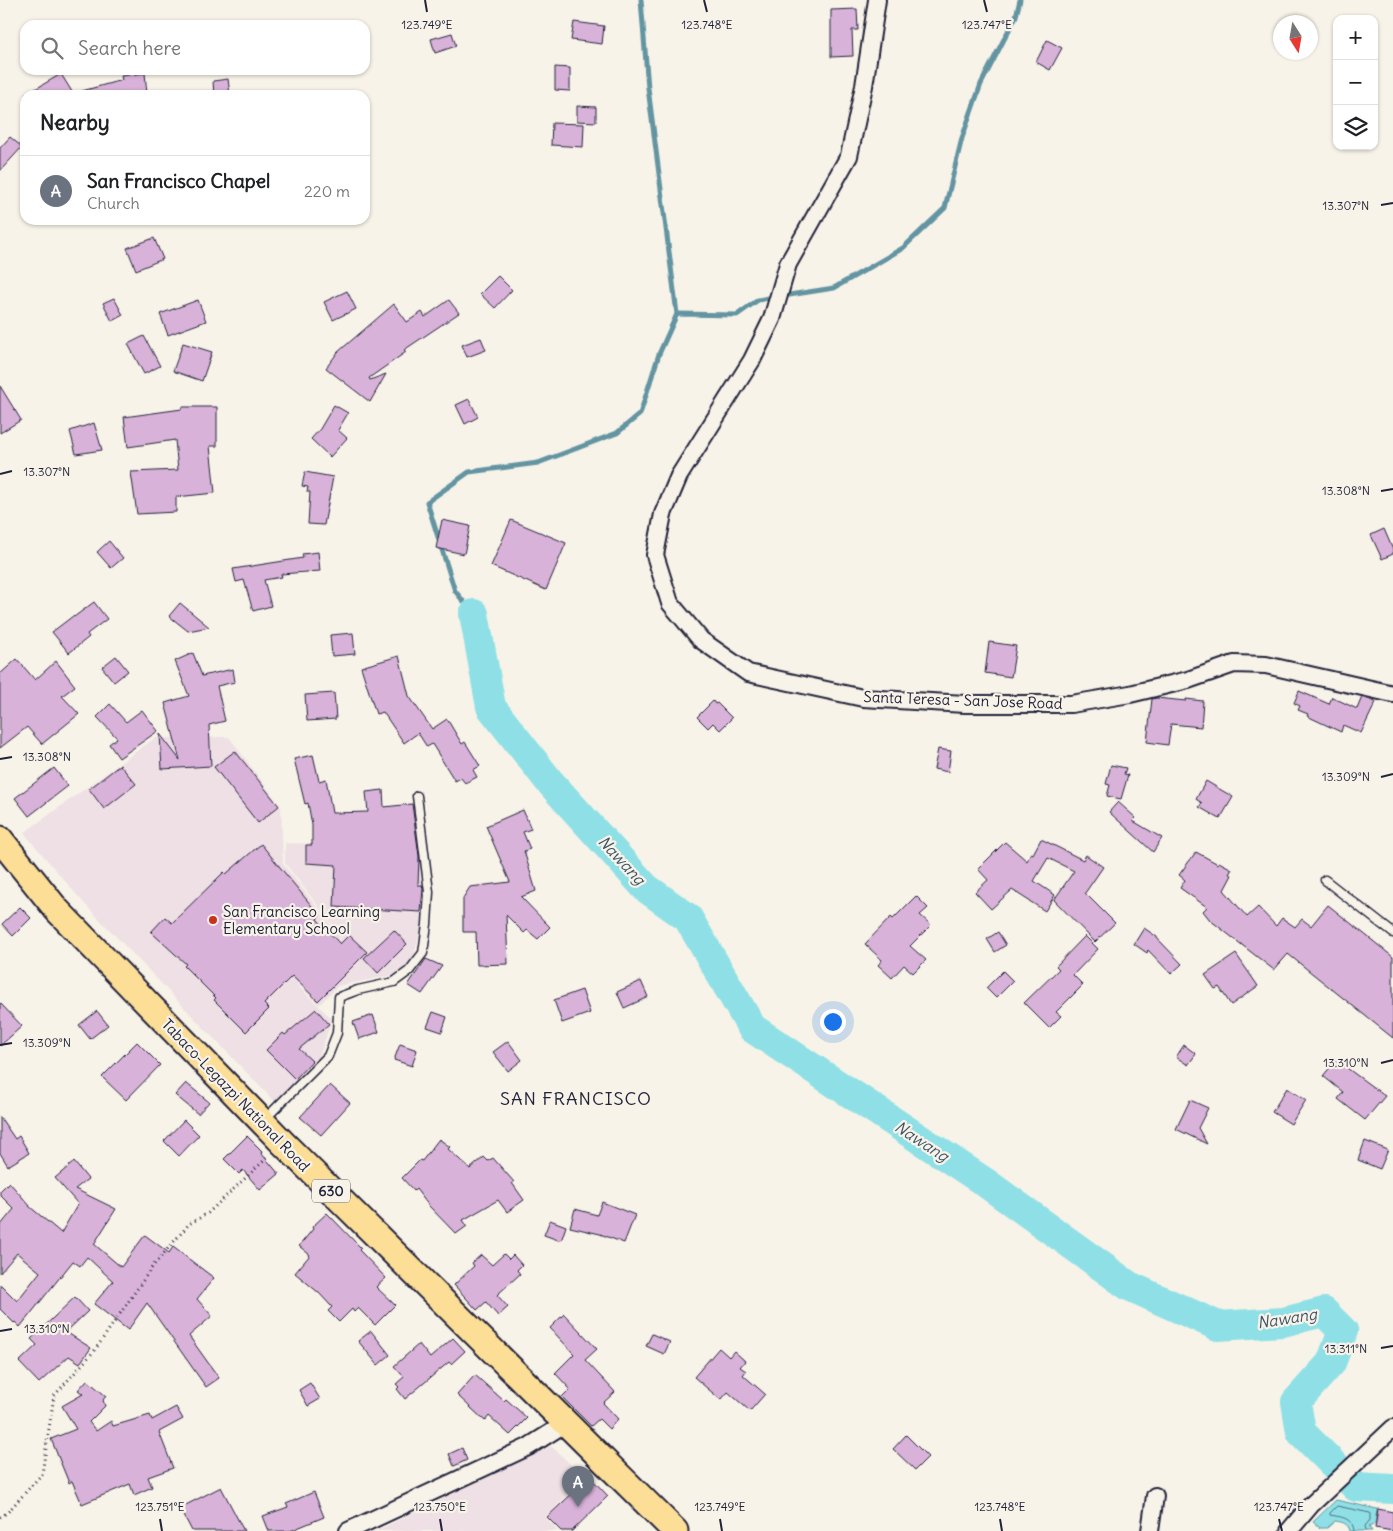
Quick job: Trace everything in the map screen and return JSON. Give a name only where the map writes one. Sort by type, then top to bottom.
[{"type":"main road","name":"Tabaco-Legazpi National Road","points":[[0,839],[57,910],[262,1122],[675,1531]]},
{"type":"street","name":"Santa Teresa - San Jose Road","points":[[877,0],[864,86],[849,156],[788,264],[772,320],[752,360],[679,476],[663,514],[655,555],[670,603],[701,640],[748,673],[863,698],[966,704],[1071,704],[1140,692],[1188,680],[1234,664],[1266,665],[1393,694]]},
{"type":"street","points":[[348,1531],[528,1447],[566,1424]]},
{"type":"street","points":[[1289,1531],[1312,1505],[1393,1428]]},
{"type":"street","points":[[1150,1531],[1155,1496]]},
{"type":"lane","points":[[262,1122],[328,1056],[336,1033],[338,997],[358,990],[394,982],[409,971],[423,953],[429,892],[417,796]]},
{"type":"lane","points":[[1325,880],[1393,933]]},
{"type":"path","points":[[0,1517],[7,1513],[42,1474],[54,1396],[95,1350],[153,1266],[189,1224],[208,1213],[283,1143]]},
{"type":"shaded area","name":"San Francisco Learning Elementary School","points":[[229,737],[281,807],[283,864],[341,937],[297,985],[332,1019],[319,1057],[275,1102],[83,902],[24,833],[155,738]]},
{"type":"shaded area","points":[[285,843],[369,846],[420,845],[424,885],[422,923],[413,960],[398,974],[338,986],[319,1005],[299,984],[342,937],[285,863]]},
{"type":"shaded area","points":[[551,1446],[585,1478],[545,1517],[558,1531],[376,1531]]},
{"type":"water","points":[[1336,1500],[1377,1509],[1375,1524],[1369,1527],[1372,1531],[1350,1531],[1342,1522],[1335,1521],[1327,1528],[1320,1528],[1313,1522]]},
{"type":"building","points":[[857,9],[858,30],[852,30],[853,56],[831,57],[831,10]]},
{"type":"building","points":[[574,22],[604,26],[602,44],[571,40]]},
{"type":"building","points":[[452,33],[456,46],[435,53],[431,39]]},
{"type":"building","points":[[1047,40],[1062,48],[1050,70],[1036,62]]},
{"type":"building","points":[[555,67],[570,68],[570,91],[555,90]]},
{"type":"building","points":[[62,75],[71,90],[34,90]]},
{"type":"building","points":[[145,75],[147,90],[86,90],[122,80],[121,76]]},
{"type":"building","points":[[228,79],[229,90],[214,90],[213,81]]},
{"type":"building","points":[[577,106],[596,107],[596,122],[577,121]]},
{"type":"building","points":[[552,123],[584,124],[583,147],[551,145]]},
{"type":"building","points":[[10,137],[20,145],[20,149],[0,171],[0,148]]},
{"type":"building","points":[[154,238],[163,259],[136,270],[127,248]]},
{"type":"building","points":[[498,276],[512,290],[495,308],[480,294]]},
{"type":"building","points":[[347,291],[356,309],[333,320],[324,302]]},
{"type":"building","points":[[114,298],[123,315],[112,321],[103,303]]},
{"type":"building","points":[[198,300],[206,321],[168,335],[160,314]]},
{"type":"building","points":[[449,300],[459,313],[404,350],[406,352],[369,378],[370,380],[386,374],[370,402],[326,368],[338,352],[394,304],[407,322],[422,312],[425,317]]},
{"type":"building","points":[[144,336],[160,366],[144,374],[128,344]]},
{"type":"building","points":[[481,338],[486,350],[467,357],[462,345]]},
{"type":"building","points":[[183,343],[212,352],[202,381],[173,371]]},
{"type":"building","points":[[0,386],[21,420],[0,433]]},
{"type":"building","points":[[469,399],[478,417],[465,424],[456,405]]},
{"type":"building","points":[[334,405],[348,413],[338,430],[347,438],[330,457],[311,439],[320,429]]},
{"type":"building","points":[[182,407],[217,407],[217,446],[210,446],[215,493],[176,497],[176,512],[137,514],[131,472],[178,470],[175,440],[128,447],[124,417],[182,409]]},
{"type":"building","points":[[94,423],[102,450],[76,454],[70,431]]},
{"type":"building","points":[[305,472],[333,477],[324,525],[308,524],[310,492],[307,492],[308,487],[302,486]]},
{"type":"building","points":[[442,520],[470,526],[464,554],[436,548]]},
{"type":"building","points":[[511,520],[566,543],[546,590],[491,566]]},
{"type":"building","points":[[1384,529],[1393,554],[1382,559],[1371,535]]},
{"type":"building","points":[[109,541],[123,558],[111,568],[97,552]]},
{"type":"building","points":[[318,552],[320,571],[281,574],[282,577],[264,580],[271,606],[253,611],[244,580],[236,582],[233,569],[303,558],[302,554]]},
{"type":"building","points":[[94,602],[107,619],[87,634],[89,637],[69,653],[52,632]]},
{"type":"building","points":[[180,603],[209,627],[188,631],[169,616]]},
{"type":"building","points":[[353,633],[355,654],[332,656],[330,635]]},
{"type":"building","points":[[989,642],[1016,646],[1011,677],[985,673]]},
{"type":"building","points":[[193,653],[202,676],[233,669],[235,682],[217,686],[225,721],[209,725],[211,766],[162,769],[160,734],[180,760],[165,703],[189,696],[175,661]]},
{"type":"building","points":[[116,656],[128,671],[114,682],[102,667]]},
{"type":"building","points":[[399,656],[409,696],[432,729],[447,719],[462,744],[465,742],[480,766],[473,770],[477,777],[465,783],[461,778],[455,781],[432,744],[427,747],[418,733],[404,743],[383,712],[376,714],[361,667]]},
{"type":"building","points":[[17,659],[35,680],[56,661],[75,686],[62,696],[79,714],[42,744],[27,727],[0,748],[0,674]]},
{"type":"building","points":[[1299,691],[1329,704],[1332,697],[1357,709],[1362,697],[1376,702],[1361,733],[1343,725],[1341,732],[1298,710],[1300,706],[1294,703]]},
{"type":"building","points":[[334,693],[336,719],[307,721],[305,695]]},
{"type":"building","points":[[1152,699],[1203,701],[1201,727],[1171,724],[1168,745],[1147,742]]},
{"type":"building","points":[[713,701],[732,718],[720,730],[713,723],[708,728],[697,717]]},
{"type":"building","points":[[110,704],[126,722],[142,710],[158,731],[119,758],[109,744],[117,738],[97,717]]},
{"type":"building","points":[[938,749],[951,751],[948,772],[934,769]]},
{"type":"building","points":[[235,751],[279,806],[258,823],[214,767]]},
{"type":"building","points":[[313,755],[319,781],[326,779],[332,813],[368,812],[366,792],[383,790],[384,807],[412,804],[419,856],[418,885],[422,885],[423,888],[421,912],[334,907],[336,865],[306,863],[306,845],[312,845],[312,825],[308,803],[305,804],[294,759]]},
{"type":"building","points":[[120,765],[136,784],[104,809],[89,789]]},
{"type":"building","points":[[1111,765],[1126,768],[1124,774],[1128,775],[1121,799],[1107,796],[1110,785],[1106,784]]},
{"type":"building","points":[[54,768],[68,786],[29,816],[15,798]]},
{"type":"building","points":[[1206,781],[1233,797],[1220,819],[1199,807],[1202,803],[1196,799]]},
{"type":"building","points":[[1118,802],[1136,818],[1133,821],[1162,838],[1153,852],[1109,812]]},
{"type":"building","points":[[523,810],[531,829],[523,832],[530,849],[524,851],[536,891],[521,897],[550,927],[538,939],[527,930],[524,933],[506,915],[508,964],[477,965],[476,932],[463,932],[463,898],[470,887],[510,882],[486,826]]},
{"type":"building","points":[[1041,839],[1083,860],[1086,855],[1103,867],[1085,893],[1115,923],[1095,942],[1054,900],[1074,871],[1048,858],[1034,881],[1055,895],[1045,911],[1012,890],[991,909],[975,892],[988,880],[978,869],[1005,842],[1027,861]]},
{"type":"building","points":[[261,844],[320,916],[317,919],[340,944],[349,935],[367,952],[318,1001],[292,976],[264,1004],[269,1009],[246,1032],[184,966],[186,964],[151,932],[165,917],[172,923],[224,872],[226,874]]},
{"type":"building","points":[[1196,852],[1232,869],[1229,874],[1232,875],[1224,890],[1247,917],[1258,907],[1276,926],[1282,918],[1295,927],[1302,919],[1311,926],[1328,905],[1393,957],[1393,1038],[1288,954],[1274,970],[1210,920],[1203,911],[1207,907],[1180,888],[1185,880],[1179,875]]},
{"type":"building","points":[[916,896],[928,908],[920,915],[931,925],[910,946],[926,960],[913,973],[904,965],[892,978],[878,965],[882,960],[865,944],[891,917],[893,919]]},
{"type":"building","points":[[20,907],[31,918],[13,936],[2,924]]},
{"type":"building","points":[[1144,928],[1157,937],[1182,964],[1171,974],[1148,950],[1147,953],[1134,944]]},
{"type":"building","points":[[394,930],[407,944],[378,973],[364,958]]},
{"type":"building","points":[[998,932],[1006,945],[995,952],[987,939]]},
{"type":"building","points":[[1085,936],[1098,949],[1073,975],[1083,985],[1056,1012],[1061,1016],[1049,1028],[1024,1003],[1059,969],[1056,966]]},
{"type":"building","points":[[1236,954],[1258,986],[1231,1005],[1219,987],[1215,989],[1205,975]]},
{"type":"building","points":[[426,959],[442,966],[422,994],[408,985]]},
{"type":"building","points":[[1003,971],[1013,981],[996,998],[986,988]]},
{"type":"building","points":[[641,981],[648,997],[624,1008],[617,992]]},
{"type":"building","points":[[582,990],[590,1013],[562,1023],[554,1000]]},
{"type":"building","points":[[0,1003],[22,1026],[0,1046]]},
{"type":"building","points":[[316,1009],[329,1024],[299,1049],[312,1061],[295,1079],[266,1050],[283,1033],[285,1035]]},
{"type":"building","points":[[97,1011],[108,1025],[90,1039],[79,1025]]},
{"type":"building","points":[[433,1012],[447,1017],[442,1032],[427,1027]]},
{"type":"building","points":[[373,1015],[379,1032],[359,1039],[353,1022]]},
{"type":"building","points":[[508,1041],[522,1060],[508,1071],[493,1052]]},
{"type":"building","points":[[137,1042],[160,1065],[126,1100],[102,1077]]},
{"type":"building","points":[[400,1044],[417,1050],[412,1066],[394,1060]]},
{"type":"building","points":[[1184,1045],[1196,1054],[1188,1065],[1176,1057]]},
{"type":"building","points":[[1336,1060],[1385,1096],[1365,1120],[1338,1099],[1343,1092],[1323,1076]]},
{"type":"building","points":[[186,1083],[209,1102],[198,1114],[175,1095]]},
{"type":"building","points":[[330,1085],[350,1103],[321,1135],[300,1117]]},
{"type":"building","points":[[1287,1088],[1306,1100],[1291,1124],[1272,1112]]},
{"type":"building","points":[[1190,1100],[1208,1108],[1198,1128],[1207,1144],[1176,1129]]},
{"type":"building","points":[[0,1117],[15,1139],[19,1136],[29,1153],[8,1166],[0,1153]]},
{"type":"building","points":[[184,1120],[199,1135],[179,1156],[164,1141]]},
{"type":"building","points":[[247,1136],[262,1151],[261,1153],[279,1174],[260,1190],[243,1170],[239,1174],[224,1159]]},
{"type":"building","points":[[439,1139],[450,1147],[448,1149],[470,1169],[484,1157],[488,1161],[493,1158],[514,1182],[512,1183],[524,1200],[507,1212],[498,1200],[463,1220],[467,1226],[456,1234],[429,1206],[416,1189],[414,1191],[402,1178],[420,1160],[422,1161]]},
{"type":"building","points":[[1365,1141],[1388,1150],[1380,1169],[1358,1160]]},
{"type":"building","points":[[74,1162],[88,1179],[75,1189],[116,1209],[94,1244],[121,1267],[145,1235],[169,1253],[173,1247],[214,1278],[197,1299],[212,1316],[189,1336],[219,1378],[206,1387],[147,1303],[128,1330],[94,1304],[113,1281],[87,1257],[80,1266],[73,1261],[20,1327],[0,1309],[0,1284],[17,1301],[40,1272],[17,1253],[0,1273],[0,1226],[14,1209],[0,1195],[0,1191],[9,1182],[29,1206],[61,1233],[78,1204],[55,1178]]},
{"type":"building","points":[[602,1202],[635,1215],[624,1243],[600,1234],[570,1227],[575,1209],[597,1215]]},
{"type":"building","points":[[327,1213],[361,1248],[359,1250],[386,1278],[376,1287],[395,1305],[375,1325],[358,1308],[354,1312],[352,1309],[339,1322],[328,1311],[332,1307],[319,1293],[295,1273],[310,1255],[299,1246],[313,1229],[312,1227]]},
{"type":"building","points":[[550,1220],[566,1226],[561,1241],[544,1235]]},
{"type":"building","points":[[504,1254],[509,1259],[513,1255],[522,1265],[517,1270],[520,1274],[497,1295],[508,1307],[498,1316],[486,1302],[477,1310],[454,1285],[474,1266],[472,1263],[481,1255],[492,1265]]},
{"type":"building","points":[[75,1297],[88,1311],[66,1332],[91,1348],[80,1363],[69,1356],[39,1383],[19,1362],[37,1345],[31,1339]]},
{"type":"building","points":[[564,1314],[597,1349],[585,1360],[615,1392],[603,1403],[618,1419],[609,1429],[599,1419],[591,1426],[562,1397],[570,1389],[555,1373],[574,1354],[550,1328]]},
{"type":"building","points":[[371,1331],[390,1355],[378,1365],[358,1341]]},
{"type":"building","points":[[652,1334],[670,1342],[664,1354],[646,1346]]},
{"type":"building","points":[[453,1338],[465,1351],[405,1399],[397,1389],[399,1387],[396,1384],[404,1377],[394,1366],[419,1344],[430,1358]]},
{"type":"building","points":[[719,1348],[729,1357],[734,1351],[745,1361],[740,1367],[746,1371],[743,1375],[765,1394],[750,1411],[728,1392],[721,1400],[694,1377]]},
{"type":"building","points":[[475,1375],[504,1401],[506,1399],[527,1418],[510,1435],[489,1416],[485,1421],[457,1395]]},
{"type":"building","points":[[87,1380],[106,1396],[103,1400],[105,1406],[89,1422],[96,1431],[111,1421],[113,1426],[150,1415],[152,1420],[176,1407],[183,1419],[159,1432],[173,1468],[148,1477],[152,1487],[134,1495],[130,1484],[82,1504],[72,1481],[69,1483],[51,1439],[76,1429],[62,1406],[83,1394],[78,1390]]},
{"type":"building","points":[[310,1383],[320,1399],[308,1406],[299,1390]]},
{"type":"building","points":[[906,1435],[928,1457],[915,1470],[893,1449]]},
{"type":"building","points":[[462,1448],[467,1460],[454,1466],[449,1454]]},
{"type":"building","points":[[590,1477],[608,1496],[572,1531],[561,1531],[547,1517]]},
{"type":"building","points":[[221,1487],[244,1531],[192,1531],[180,1508]]},
{"type":"building","points":[[314,1492],[324,1517],[290,1531],[269,1531],[263,1516],[288,1507],[286,1504]]},
{"type":"building","points":[[1378,1509],[1393,1512],[1393,1531],[1375,1528]]},
{"type":"waterway","points":[[641,0],[648,88],[677,314]]},
{"type":"waterway","points":[[783,296],[834,288],[903,248],[945,208],[962,138],[981,84],[1016,16],[1020,0]]},
{"type":"waterway","points":[[474,614],[455,591],[427,502],[469,472],[538,463],[617,433],[640,414],[659,354],[677,314],[737,315],[758,300],[774,297]]},
{"type":"waterway","name":"Nawang","points":[[474,614],[491,707],[549,781],[646,888],[688,918],[752,1028],[986,1183],[1129,1286],[1218,1326],[1283,1322],[1324,1312],[1343,1331],[1331,1363],[1296,1402],[1301,1432],[1356,1487],[1393,1489]]},
{"type":"place","name":"San Francisco Learning Elementary School","points":[[213,920]]},
{"type":"place","name":"San Francisco Chapel","points":[[578,1507]]},
{"type":"district","name":"SAN FRANCISCO","points":[[576,1098]]}]
